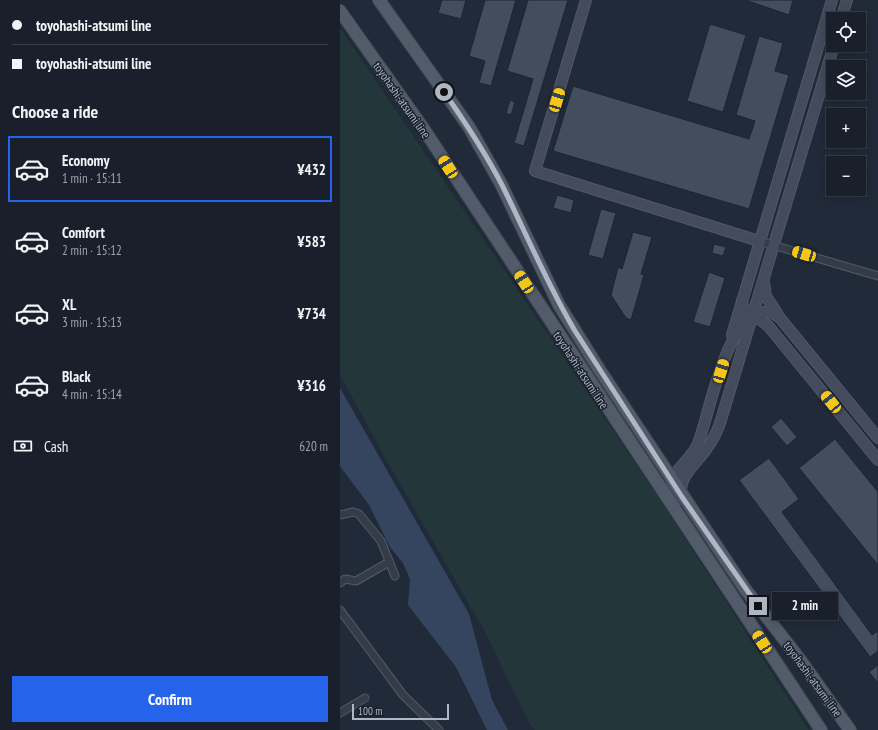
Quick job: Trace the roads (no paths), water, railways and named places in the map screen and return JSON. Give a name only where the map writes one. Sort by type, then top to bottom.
[{"type":"main road","name":"toyohashi-atsumi line","points":[[379,0],[469,127],[501,184],[559,305],[652,451],[745,589],[850,730]]},
{"type":"main road","name":"toyohashi-atsumi line","points":[[340,11],[427,135],[652,477],[821,730]]},
{"type":"street","points":[[586,0],[535,171],[759,241],[878,276]]},
{"type":"street","points":[[812,718],[801,692],[673,498],[670,491],[671,480],[692,456],[698,444],[726,356],[832,0]]},
{"type":"street","points":[[844,12],[847,0]]},
{"type":"street","points":[[682,497],[681,490],[684,479],[708,448],[718,430],[832,52]]},
{"type":"street","points":[[764,279],[766,296],[780,318],[878,438]]},
{"type":"street","points":[[742,301],[744,309],[752,317],[764,322],[774,333],[878,460]]},
{"type":"street","points":[[726,356],[744,323],[752,317],[765,311],[771,312],[780,318]]},
{"type":"street","points":[[747,334],[752,328],[758,326],[766,328],[774,333]]},
{"type":"street","points":[[652,451],[670,464],[683,465]]},
{"type":"street","points":[[652,477],[661,481],[671,480],[697,461]]},
{"type":"street","points":[[340,515],[353,512],[359,514],[381,541],[395,576]]},
{"type":"street","points":[[340,583],[345,579],[356,581],[389,562]]},
{"type":"street","points":[[340,610],[403,695],[439,730]]},
{"type":"street","points":[[340,713],[365,698]]},
{"type":"water","points":[[340,388],[469,614],[492,700],[508,730],[487,730],[456,667],[408,605],[410,579],[403,563],[390,547],[369,505],[340,466]]}]
